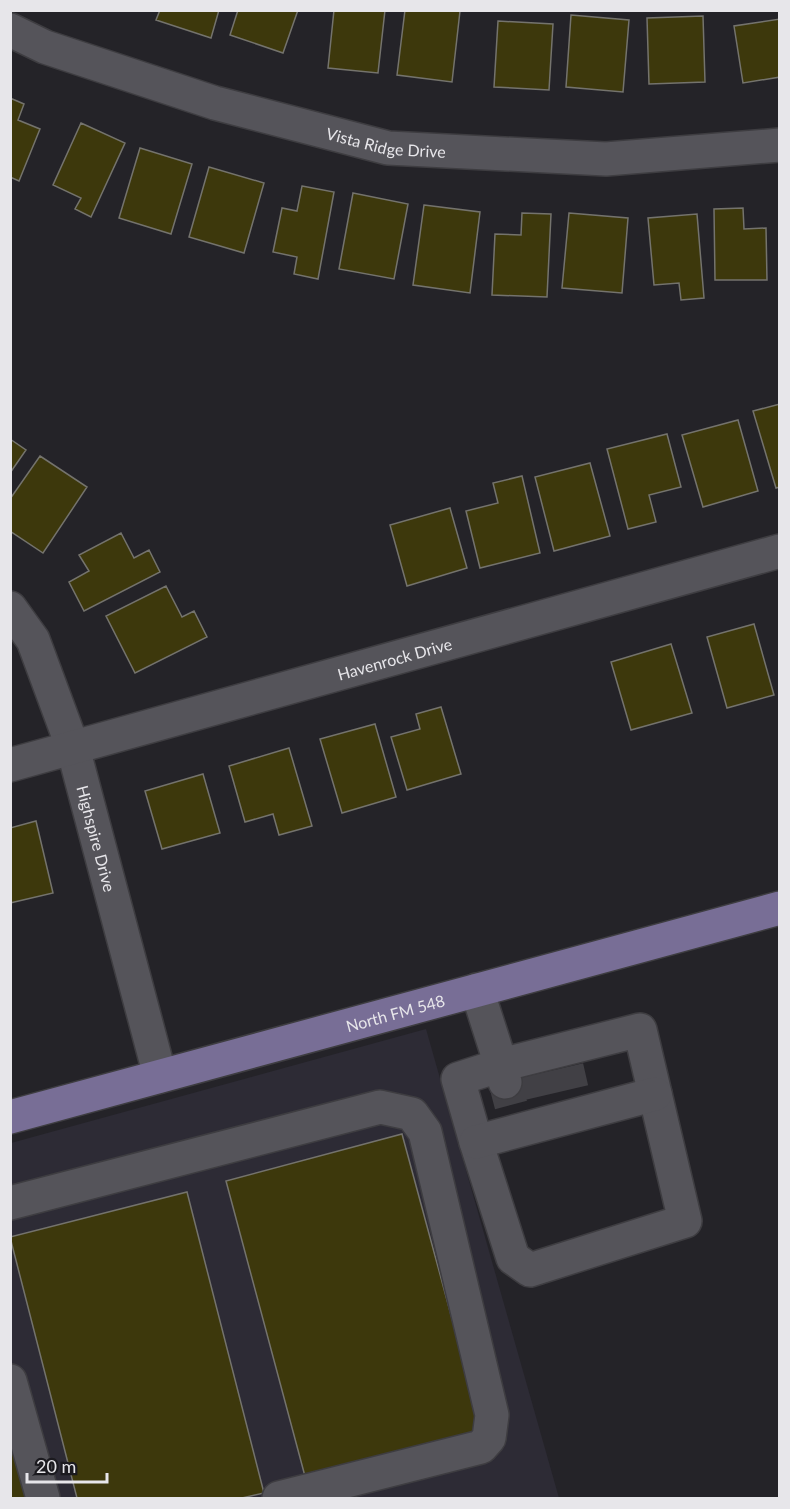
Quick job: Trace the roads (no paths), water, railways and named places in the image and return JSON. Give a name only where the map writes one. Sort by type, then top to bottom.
[{"type":"main road","name":"North FM 548","points":[[10,1117],[780,908]]},
{"type":"street","name":"Vista Ridge Drive","points":[[10,30],[45,47],[215,103],[388,148],[606,159],[780,145]]},
{"type":"street","name":"Havenrock Drive","points":[[10,765],[780,551]]},
{"type":"street","name":"Highspire Drive","points":[[10,608],[33,640],[74,748],[160,1076]]},
{"type":"street","points":[[477,990],[508,1096]]},
{"type":"street","points":[[640,1030],[686,1221],[530,1270],[513,1258],[458,1078],[508,1096],[555,1084],[640,1030]]},
{"type":"street","points":[[476,1142],[508,1096],[555,1084],[655,1094]]},
{"type":"street","points":[[10,1203],[380,1107],[412,1114],[425,1132],[492,1415],[489,1438],[481,1447],[279,1498]]},
{"type":"street","points":[[10,1381],[43,1498]]},
{"type":"tunnel","points":[[567,1067],[572,1089]]},
{"type":"tunnel","points":[[537,1074],[542,1096]]},
{"type":"tunnel","points":[[505,1082],[511,1105]]}]
